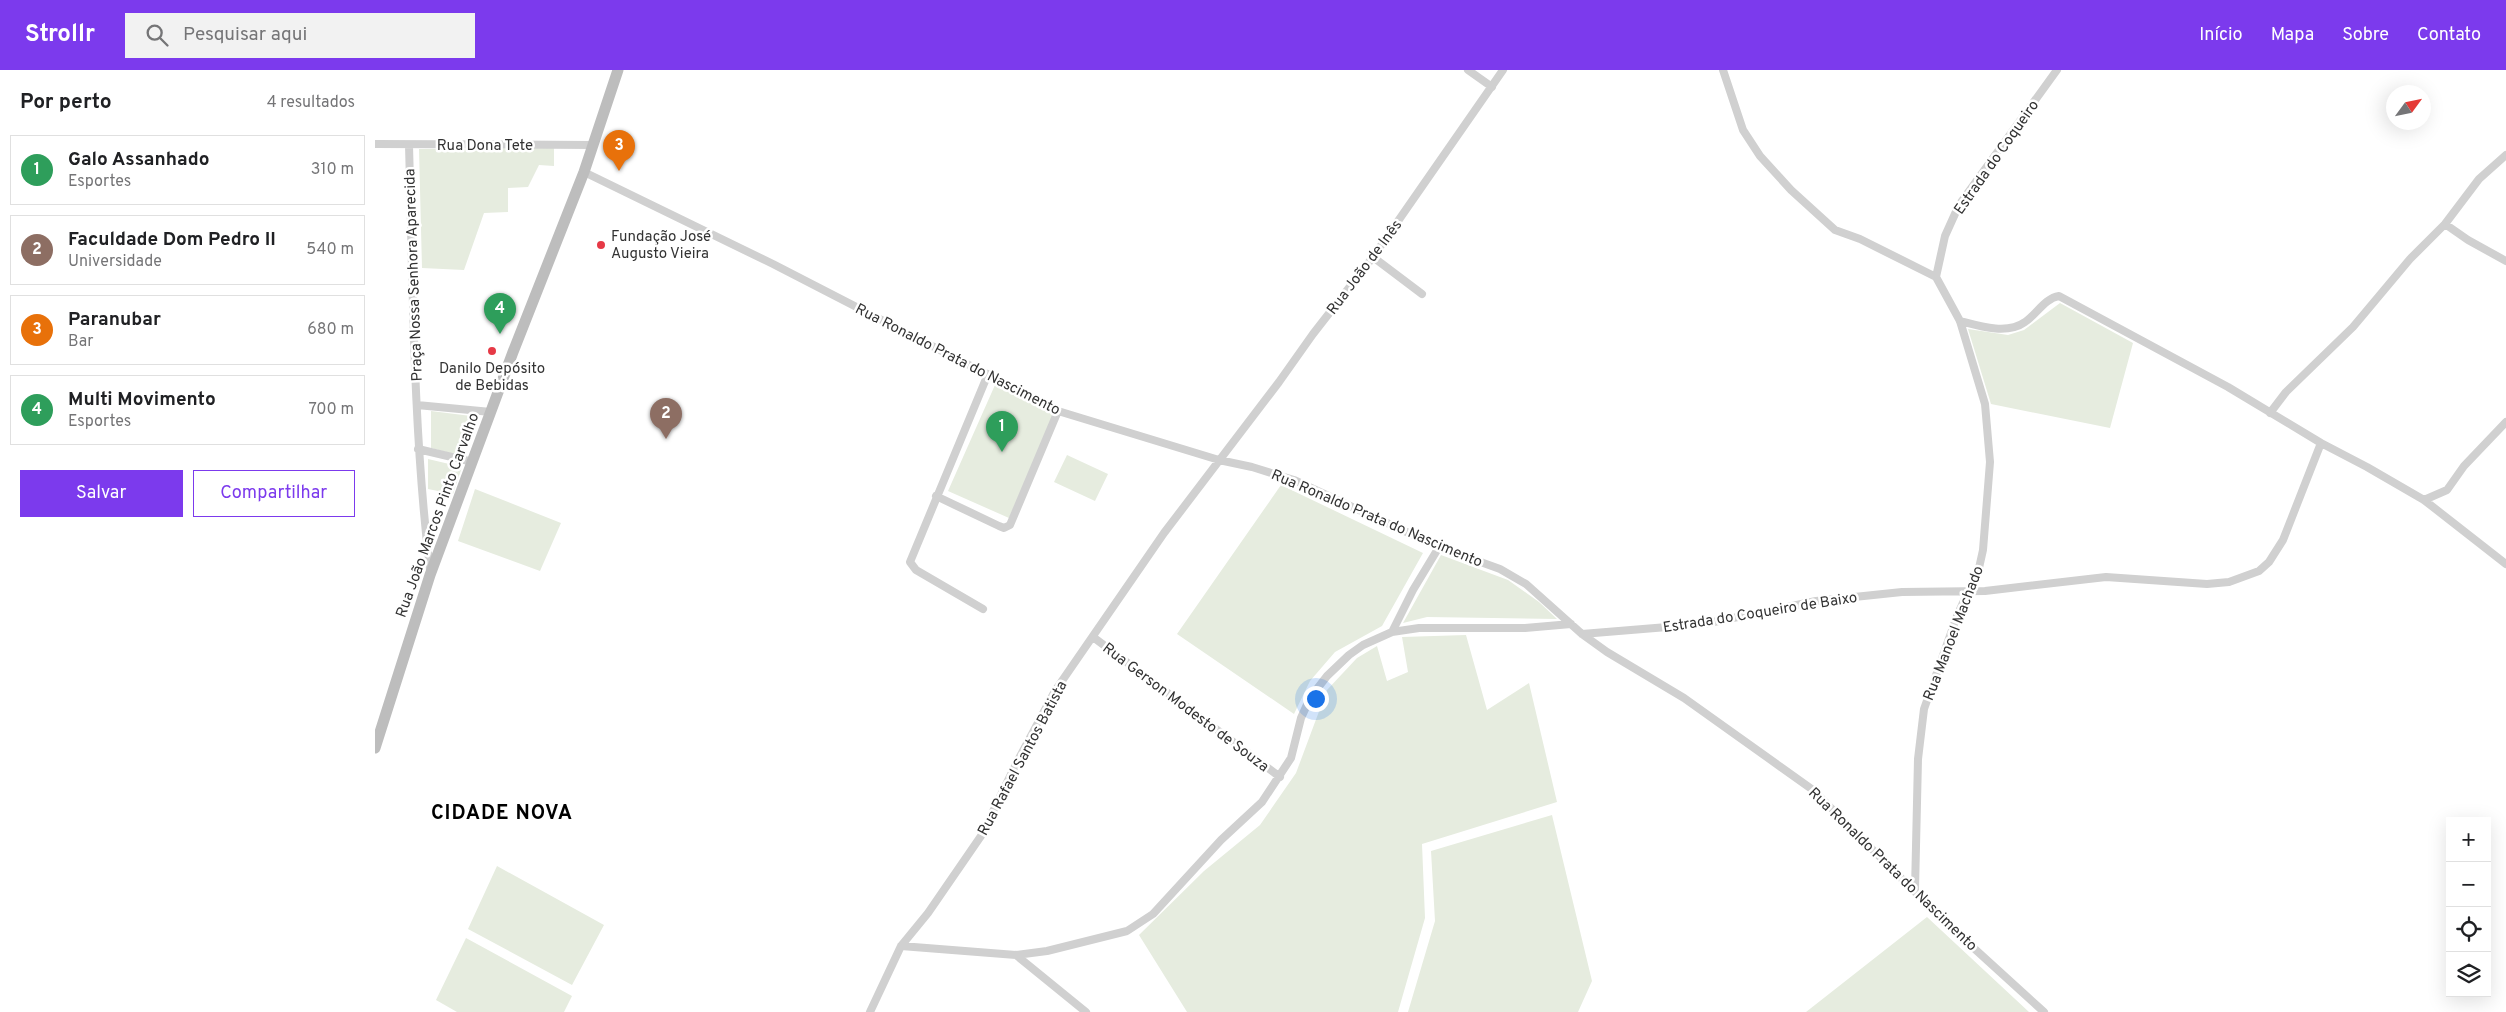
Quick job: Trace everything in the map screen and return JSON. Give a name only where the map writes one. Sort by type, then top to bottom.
[{"type":"main road","name":"Rua João Marcos Pinto Carvalho","points":[[375,748],[431,575],[513,352],[585,172],[619,70]]},
{"type":"street","points":[[1468,70],[1492,87]]},
{"type":"street","name":"Rua João de Inês","points":[[1219,460],[1373,257],[1503,70]]},
{"type":"street","points":[[1723,70],[1743,130],[1772,171],[1791,190],[1835,230],[1860,239],[1936,276]]},
{"type":"street","name":"Estrada do Coqueiro","points":[[1936,276],[1945,236],[1959,205],[2057,70]]},
{"type":"street","name":"Rua Dona Tete","points":[[375,144],[594,145]]},
{"type":"street","name":"Praça Nossa Senhora Aparecida","points":[[409,144],[418,449],[421,494],[431,575]]},
{"type":"street","points":[[2269,412],[2286,392],[2353,327],[2410,260],[2445,224],[2479,179],[2506,155]]},
{"type":"street","name":"Rua Ronaldo Prata do Nascimento","points":[[585,172],[773,264],[1058,411],[1219,460],[1252,467],[1294,480],[1439,547],[1500,569],[1513,576],[1549,602],[1582,634],[1607,652],[1684,698],[1813,790],[2044,1012]]},
{"type":"street","points":[[2445,224],[2468,240],[2506,261]]},
{"type":"street","points":[[1373,257],[1422,294]]},
{"type":"street","name":"Rua Manoel Machado","points":[[1915,890],[1918,759],[1924,709],[1967,591],[1981,560],[1990,462],[1985,404],[1959,321],[1936,276]]},
{"type":"street","points":[[1959,321],[1982,326],[2014,328],[2024,323],[2050,300],[2059,296],[2228,387],[2321,443],[2367,466],[2424,500],[2506,564]]},
{"type":"street","points":[[983,609],[916,570],[910,562],[988,374]]},
{"type":"street","points":[[417,405],[491,412]]},
{"type":"street","points":[[936,496],[999,526],[1008,527],[1058,411]]},
{"type":"street","points":[[2424,500],[2447,490],[2464,466],[2506,422]]},
{"type":"street","name":"Estrada do Coqueiro de Baixo","points":[[1582,634],[1705,624],[1837,597],[1902,592],[2008,589],[2106,577],[2207,584],[2247,577],[2269,562],[2283,540],[2321,443]]},
{"type":"street","points":[[418,449],[473,462]]},
{"type":"street","name":"Rua Rafael Santos Batista","points":[[870,1012],[901,946],[928,913],[981,836],[1016,764],[1055,692],[1164,533],[1219,460]]},
{"type":"street","points":[[1392,632],[1413,590],[1439,547]]},
{"type":"street","points":[[901,946],[1016,955],[1047,951],[1115,936],[1145,920],[1221,840],[1256,809],[1280,777],[1294,750],[1301,718],[1318,687],[1349,655],[1392,632],[1440,626],[1525,628],[1571,624]]},
{"type":"street","name":"Rua Gerson Modesto de Souza","points":[[1093,637],[1280,777]]},
{"type":"street","points":[[1016,955],[1086,1012]]},
{"type":"shaded area","points":[[554,148],[554,166],[539,165],[528,187],[508,188],[508,212],[484,213],[464,270],[422,268],[419,149]]},
{"type":"shaded area","points":[[2060,303],[2133,343],[2110,428],[1991,404],[1968,329],[2008,335],[2024,330]]},
{"type":"shaded area","points":[[995,385],[1055,412],[1009,518],[948,491]]},
{"type":"shaded area","points":[[431,411],[471,416],[458,455],[431,448]]},
{"type":"shaded area","points":[[1067,455],[1108,474],[1095,501],[1054,482]]},
{"type":"shaded area","points":[[428,459],[462,467],[453,494],[428,489]]},
{"type":"shaded area","points":[[1281,485],[1423,553],[1382,626],[1335,652],[1310,681],[1294,714],[1177,634]]},
{"type":"shaded area","points":[[475,489],[561,523],[540,571],[458,541]]},
{"type":"shaded area","points":[[1441,555],[1508,580],[1539,602],[1557,619],[1427,617],[1403,623]]},
{"type":"shaded area","points":[[1466,635],[1487,710],[1529,683],[1557,802],[1422,844],[1425,918],[1398,1012],[1187,1012],[1139,935],[1204,871],[1260,825],[1296,773],[1327,690],[1357,658],[1377,646],[1387,681],[1408,672],[1402,637]]},
{"type":"shaded area","points":[[1552,815],[1592,981],[1578,1012],[1408,1012],[1435,921],[1431,851]]},
{"type":"shaded area","points":[[497,866],[604,925],[572,985],[468,929]]},
{"type":"shaded area","points":[[1927,917],[2029,1012],[1806,1012]]},
{"type":"shaded area","points":[[466,938],[572,996],[564,1012],[457,1012],[436,1000]]},
{"type":"place","name":"Paranubar","points":[[619,171]]},
{"type":"place","name":"Fundação José Augusto Vieira","points":[[601,245]]},
{"type":"place","name":"Multi Movimento","points":[[500,334]]},
{"type":"place","name":"Danilo Depósito de Bebidas","points":[[492,351]]},
{"type":"place","name":"Faculdade Dom Pedro II","points":[[666,439]]},
{"type":"place","name":"Galo Assanhado","points":[[1002,452]]},
{"type":"district","name":"CIDADE NOVA","points":[[502,812]]}]
